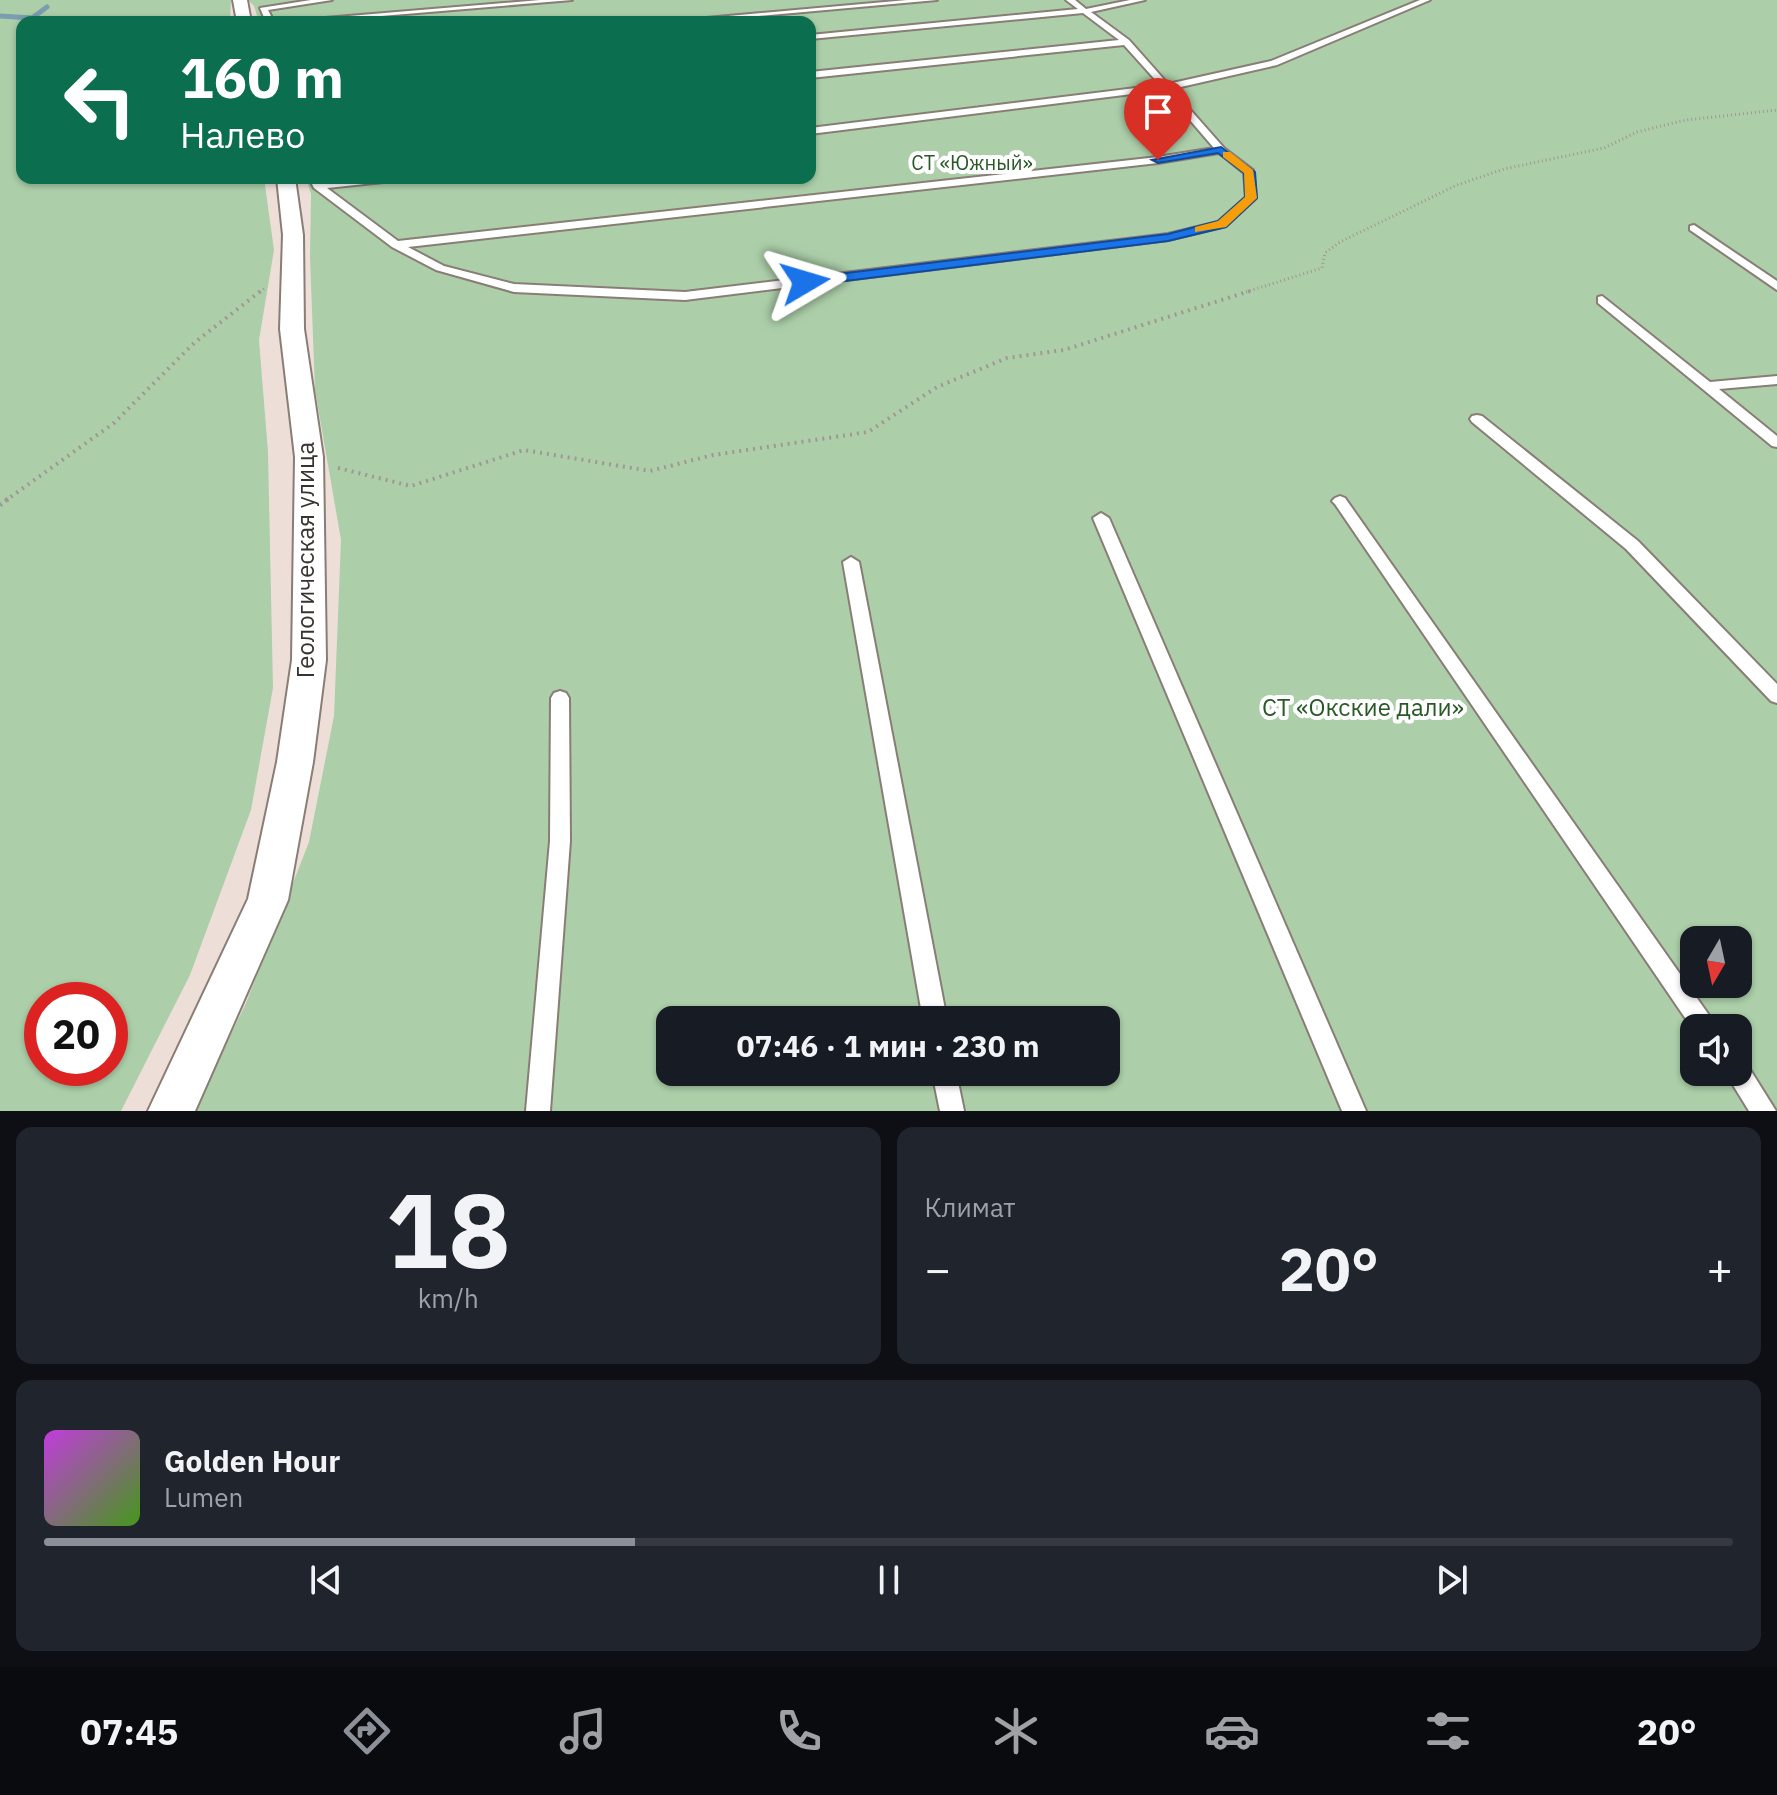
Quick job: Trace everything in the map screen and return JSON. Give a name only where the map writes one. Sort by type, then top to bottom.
[{"type":"street","name":"Геологическая улица","points":[[171,1111],[268,900],[295,762],[309,660],[309,457],[292,329],[293,235],[305,184]]},
{"type":"lane","points":[[267,16],[264,8],[328,0]]},
{"type":"lane","points":[[359,16],[568,0]]},
{"type":"lane","points":[[739,16],[933,0]]},
{"type":"lane","points":[[310,184],[396,245],[440,268],[514,288],[685,296],[1168,237],[1222,224],[1251,198],[1249,172],[1221,150],[1126,42],[1070,0]]},
{"type":"lane","points":[[816,36],[1085,11],[1141,0]]},
{"type":"lane","points":[[816,130],[1167,87],[1274,63],[1426,0]]},
{"type":"lane","points":[[816,74],[1126,42]]},
{"type":"lane","points":[[396,245],[1158,160],[1221,150]]},
{"type":"lane","points":[[1694,228],[1777,286]]},
{"type":"lane","points":[[1602,300],[1777,443]]},
{"type":"lane","points":[[1710,386],[1777,380]]},
{"type":"lane","points":[[1477,419],[1632,545],[1777,696]]},
{"type":"lane","points":[[1340,501],[1696,1014]]},
{"type":"lane","points":[[1101,518],[1354,1111]]},
{"type":"lane","points":[[851,562],[932,1006]]},
{"type":"lane","points":[[538,1111],[560,841],[560,698]]},
{"type":"lane","points":[[947,1086],[952,1111]]},
{"type":"lane","points":[[1747,1086],[1764,1111]]},
{"type":"path","points":[[309,457],[346,472],[411,486],[524,450],[650,471],[713,455],[868,432],[937,387],[1007,358],[1064,350],[1322,268],[1325,253],[1340,242],[1457,185],[1504,169],[1604,148],[1637,132],[1686,120],[1777,110]]},
{"type":"path","points":[[0,505],[114,423],[194,343],[292,267]]},
{"type":"green space","points":[[0,0],[231,0],[230,16],[16,16],[16,184],[265,184],[274,250],[259,340],[268,452],[273,688],[251,810],[190,975],[121,1111],[0,1111]]},
{"type":"green space","name":"СТ «Окские дали»","points":[[248,0],[1777,0],[1777,1111],[194,1111],[246,1003],[309,842],[334,716],[341,540],[315,390],[311,194],[308,184],[816,184],[816,16],[257,16]]},
{"type":"waterway","points":[[35,16],[47,7]]},
{"type":"waterway","points":[[0,16],[16,17]]},
{"type":"slow traffic","points":[[1199,230],[1222,224],[1251,198],[1249,172],[1227,154]]},
{"type":"route","points":[[805,282],[1168,237],[1222,224],[1251,198],[1249,172],[1221,150],[1158,160]]},
{"type":"park label","name":"СТ «Южный»","points":[[972,162]]}]
